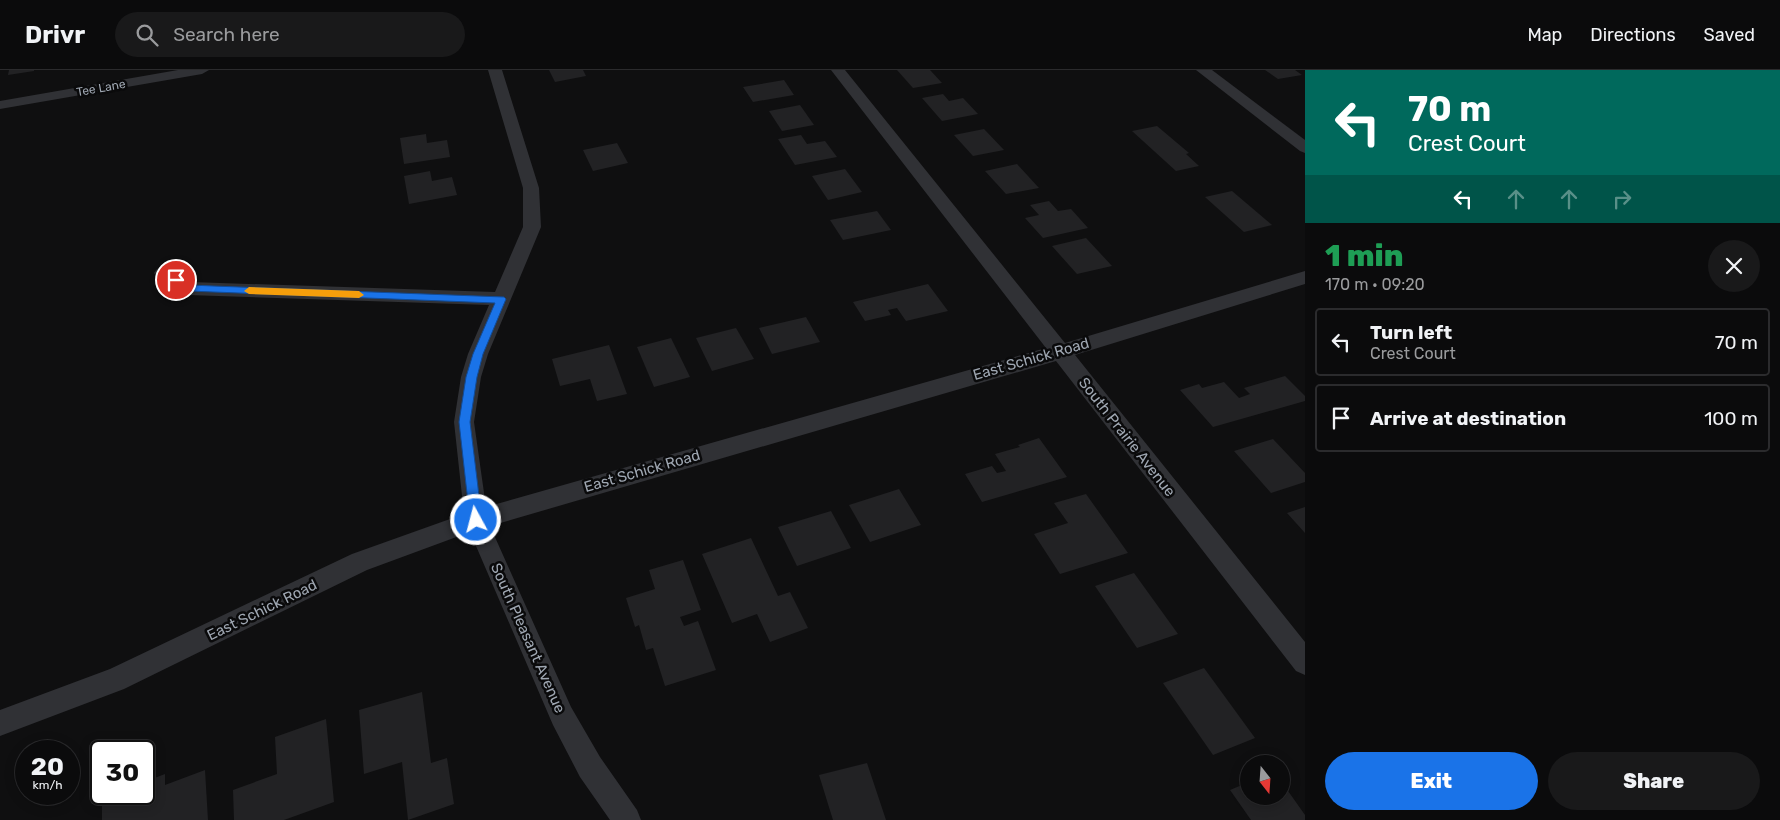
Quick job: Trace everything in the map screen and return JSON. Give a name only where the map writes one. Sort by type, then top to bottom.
[{"type":"street","name":"Tee Lane","points":[[0,105],[202,70]]},
{"type":"street","name":"South Pleasant Avenue","points":[[494,70],[531,188],[532,227],[478,354],[471,377],[464,422],[476,520],[562,716],[590,767],[627,820]]},
{"type":"street","name":"South Prairie Avenue","points":[[838,70],[1305,662]]},
{"type":"street","points":[[1203,70],[1305,148]]},
{"type":"street","points":[[164,273],[188,288],[501,299]]},
{"type":"street","name":"East Schick Road","points":[[0,723],[115,680],[360,562],[476,520],[1060,351],[1305,277]]},
{"type":"building","points":[[9,70],[34,70],[34,71],[8,75]]},
{"type":"building","points":[[549,70],[583,70],[586,76],[555,82]]},
{"type":"building","points":[[897,70],[930,70],[942,83],[913,88]]},
{"type":"building","points":[[1265,70],[1295,70],[1302,75],[1278,79]]},
{"type":"building","points":[[784,80],[794,95],[753,102],[743,87]]},
{"type":"building","points":[[943,94],[949,101],[963,98],[978,114],[942,121],[922,98]]},
{"type":"building","points":[[800,105],[814,125],[782,131],[769,111]]},
{"type":"building","points":[[1157,126],[1189,153],[1186,154],[1199,166],[1176,171],[1132,131]]},
{"type":"building","points":[[984,129],[1004,150],[973,156],[954,135]]},
{"type":"building","points":[[426,134],[427,143],[447,140],[450,157],[404,164],[400,138]]},
{"type":"building","points":[[801,135],[807,144],[825,141],[837,157],[795,165],[778,139]]},
{"type":"building","points":[[617,143],[628,163],[593,171],[583,150]]},
{"type":"building","points":[[1017,164],[1039,188],[1006,194],[985,171]]},
{"type":"building","points":[[845,169],[862,192],[828,200],[812,176]]},
{"type":"building","points":[[430,171],[432,181],[452,177],[457,195],[409,204],[404,176]]},
{"type":"building","points":[[1232,191],[1272,225],[1244,232],[1205,197]]},
{"type":"building","points":[[1049,201],[1058,211],[1071,209],[1088,228],[1043,238],[1025,218],[1039,215],[1030,205]]},
{"type":"building","points":[[877,211],[891,230],[843,240],[830,220]]},
{"type":"building","points":[[1086,238],[1112,266],[1077,274],[1052,246]]},
{"type":"building","points":[[928,284],[948,311],[906,321],[897,308],[888,310],[891,315],[865,321],[853,302]]},
{"type":"building","points":[[806,317],[820,342],[772,354],[759,328]]},
{"type":"building","points":[[736,328],[754,359],[712,371],[696,338]]},
{"type":"building","points":[[671,338],[690,377],[654,387],[637,347]]},
{"type":"building","points":[[609,345],[627,394],[597,401],[590,379],[560,386],[552,359]]},
{"type":"building","points":[[1285,376],[1305,396],[1305,401],[1213,427],[1180,390],[1199,384],[1202,388],[1224,382],[1239,398],[1250,394],[1244,388]]},
{"type":"building","points":[[1039,438],[1067,477],[982,502],[965,474],[992,466],[997,473],[1006,471],[995,454],[1020,447],[1018,445]]},
{"type":"building","points":[[1273,439],[1305,473],[1305,482],[1271,493],[1234,451]]},
{"type":"building","points":[[899,489],[921,525],[870,542],[849,505]]},
{"type":"building","points":[[1086,494],[1128,553],[1060,574],[1034,534],[1068,523],[1054,503]]},
{"type":"building","points":[[1305,507],[1305,533],[1287,513]]},
{"type":"building","points":[[831,511],[851,548],[797,566],[778,527]]},
{"type":"building","points":[[751,538],[778,596],[790,592],[808,628],[770,642],[757,614],[732,623],[702,554]]},
{"type":"building","points":[[683,560],[701,610],[680,617],[684,626],[698,621],[716,670],[665,686],[653,648],[646,650],[639,625],[635,627],[626,598],[655,589],[649,570]]},
{"type":"building","points":[[1134,573],[1178,634],[1137,648],[1095,586]]},
{"type":"building","points":[[1204,668],[1255,738],[1213,755],[1163,683]]},
{"type":"building","points":[[422,692],[431,763],[447,758],[454,804],[408,820],[402,762],[364,774],[359,710]]},
{"type":"building","points":[[326,719],[334,802],[284,820],[234,820],[233,790],[277,774],[275,737]]},
{"type":"building","points":[[867,763],[886,820],[833,820],[819,775]]},
{"type":"building","points":[[205,770],[208,820],[102,820],[102,805],[155,805],[155,778],[165,774],[165,785]]},
{"type":"building","points":[[1240,786],[1240,804],[1230,790]]},
{"type":"building","points":[[1290,794],[1305,815],[1305,820],[1251,820],[1240,805],[1290,805]]},
{"type":"slow traffic","points":[[249,291],[359,295]]},
{"type":"route","points":[[176,280],[188,288],[213,290],[501,299],[478,354],[471,377],[464,422],[476,520]]}]
